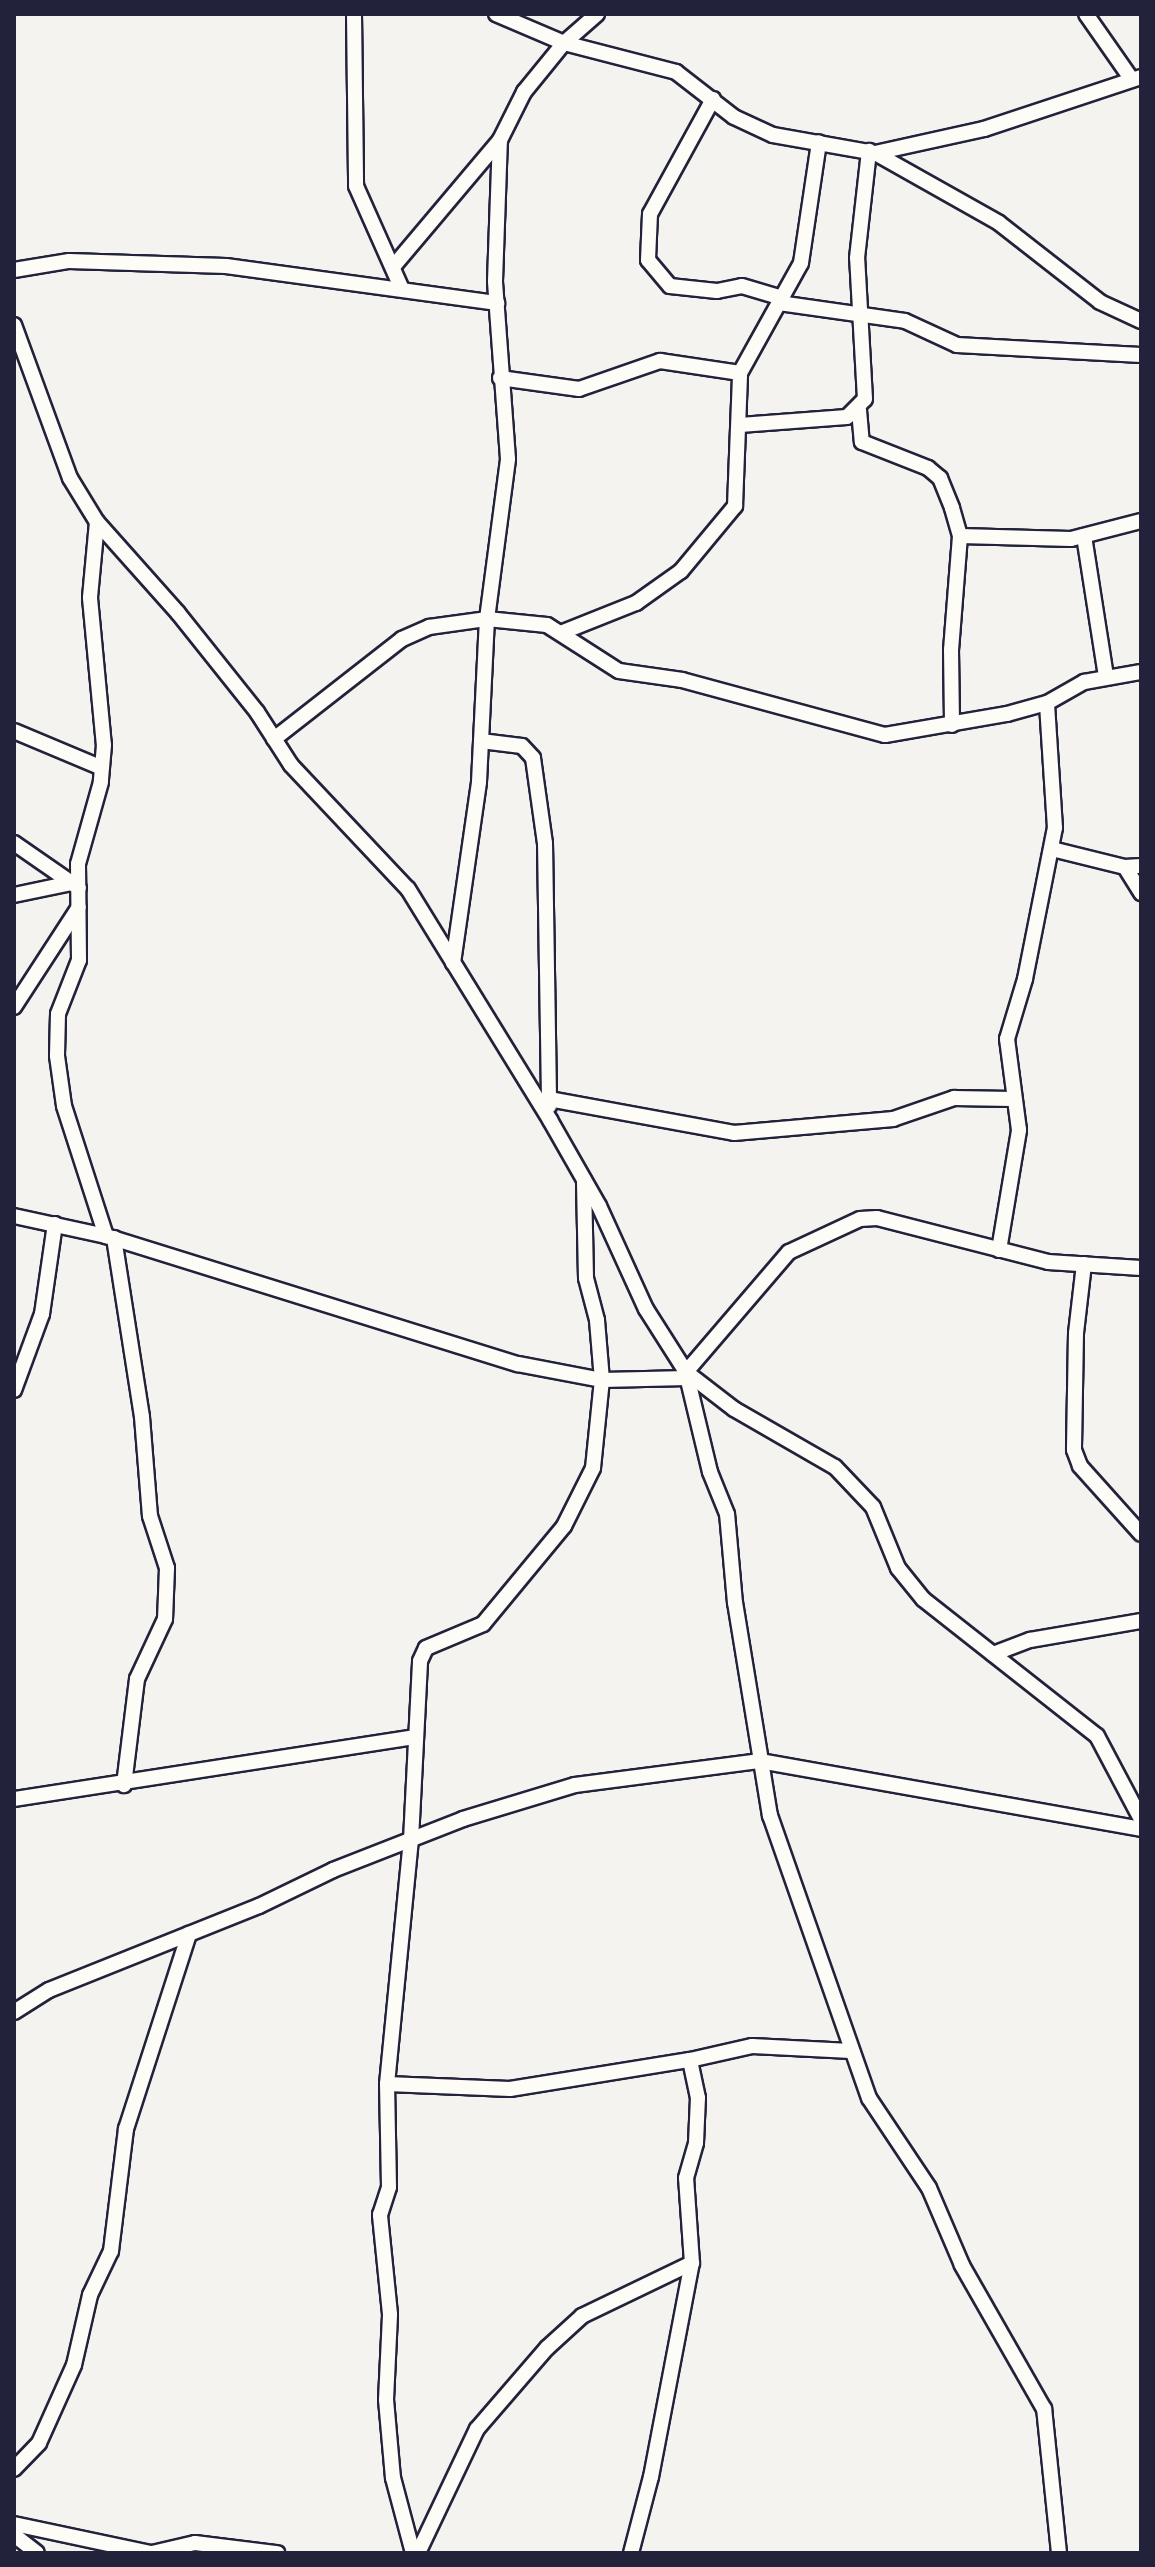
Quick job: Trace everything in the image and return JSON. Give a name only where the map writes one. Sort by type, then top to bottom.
[{"type":"street","points":[[354,14],[356,186],[401,287]]},
{"type":"street","points":[[496,14],[564,43],[676,72],[734,117],[773,135],[872,152],[999,223],[1100,302],[1141,321]]},
{"type":"street","points":[[539,14],[542,34]]},
{"type":"street","points":[[393,267],[500,140],[514,107],[564,43],[597,14]]},
{"type":"street","points":[[872,152],[984,129],[1137,79],[1086,14]]},
{"type":"street","points":[[713,99],[650,214],[648,260],[670,286],[717,291],[742,286],[781,300],[922,326],[957,345],[1141,355]]},
{"type":"street","points":[[453,963],[481,741],[487,619],[508,459],[497,303],[500,140]]},
{"type":"street","points":[[563,632],[636,603],[681,571],[738,499],[740,373],[781,300],[806,247],[819,142]]},
{"type":"street","points":[[872,152],[857,258],[865,388],[859,410],[862,442],[871,450],[928,468],[940,478],[960,536],[951,650],[952,725]]},
{"type":"street","points":[[14,270],[69,261],[226,266],[401,287],[497,303]]},
{"type":"street","points":[[14,325],[70,478],[97,522],[178,613],[350,832],[402,882],[550,1120],[584,1179],[646,1309],[687,1375],[710,1472],[727,1514],[735,1603],[770,1816],[869,2098],[929,2188],[962,2265],[1037,2392],[1048,2434],[1059,2553]]},
{"type":"street","points":[[500,378],[579,389],[660,361],[740,373]]},
{"type":"street","points":[[740,425],[847,417],[859,410]]},
{"type":"street","points":[[960,536],[1084,536],[1141,521]]},
{"type":"street","points":[[97,522],[90,598],[102,768],[78,864],[75,885],[79,907],[79,960],[58,1014],[57,1056],[64,1106],[110,1237],[142,1417],[150,1516],[167,1568],[165,1619],[137,1679],[124,1785]]},
{"type":"street","points":[[1084,536],[1106,676]]},
{"type":"street","points":[[274,739],[402,639],[429,627],[487,619],[547,625],[563,632],[585,654],[619,671],[682,680],[885,735],[952,725],[1047,703],[1106,676],[1141,672]]},
{"type":"street","points":[[999,1250],[1019,1130],[1012,1099],[1007,1039],[1025,979],[1052,849],[1056,794],[1047,703]]},
{"type":"street","points":[[14,731],[102,768]]},
{"type":"street","points":[[481,741],[522,746],[533,758],[545,843],[550,1120]]},
{"type":"street","points":[[14,843],[75,885]]},
{"type":"street","points":[[1052,849],[1125,867],[1141,866]]},
{"type":"street","points":[[1125,867],[1141,893]]},
{"type":"street","points":[[14,895],[75,885]]},
{"type":"street","points":[[14,1007],[79,907]]},
{"type":"street","points":[[549,1099],[734,1133],[893,1119],[954,1098],[1012,1099]]},
{"type":"street","points":[[416,2553],[393,2478],[386,2400],[390,2314],[380,2215],[389,2187],[387,2084],[411,1840],[421,1654],[483,1624],[581,1499],[597,1447],[602,1380],[597,1320],[586,1278],[584,1179]]},
{"type":"street","points":[[14,1216],[110,1237],[518,1364],[602,1380],[687,1375],[734,1409],[835,1467],[873,1507],[898,1568],[923,1599],[1097,1736],[1141,1819]]},
{"type":"street","points":[[687,1375],[789,1252],[842,1224],[877,1218],[999,1250],[1084,1264],[1141,1268]]},
{"type":"street","points":[[14,1390],[42,1314],[55,1224]]},
{"type":"street","points":[[1084,1264],[1076,1333],[1074,1450],[1080,1466],[1141,1534]]},
{"type":"street","points":[[993,1654],[1030,1640],[1141,1621]]},
{"type":"street","points":[[14,1799],[124,1785],[415,1737]]},
{"type":"street","points":[[14,2012],[49,1990],[411,1840],[575,1785],[760,1761],[1141,1829]]},
{"type":"street","points":[[14,2469],[39,2443],[74,2365],[90,2295],[111,2251],[126,2129],[189,1934]]},
{"type":"street","points":[[387,2084],[510,2089],[690,2060],[752,2046],[851,2051]]},
{"type":"street","points":[[631,2553],[651,2477],[671,2353],[692,2263],[686,2178],[696,2143],[698,2098],[690,2060]]},
{"type":"street","points":[[416,2553],[477,2429],[547,2348],[582,2316],[692,2263]]},
{"type":"street","points":[[14,2524],[152,2553],[195,2543],[277,2553]]},
{"type":"street","points":[[14,2535],[37,2553]]}]
